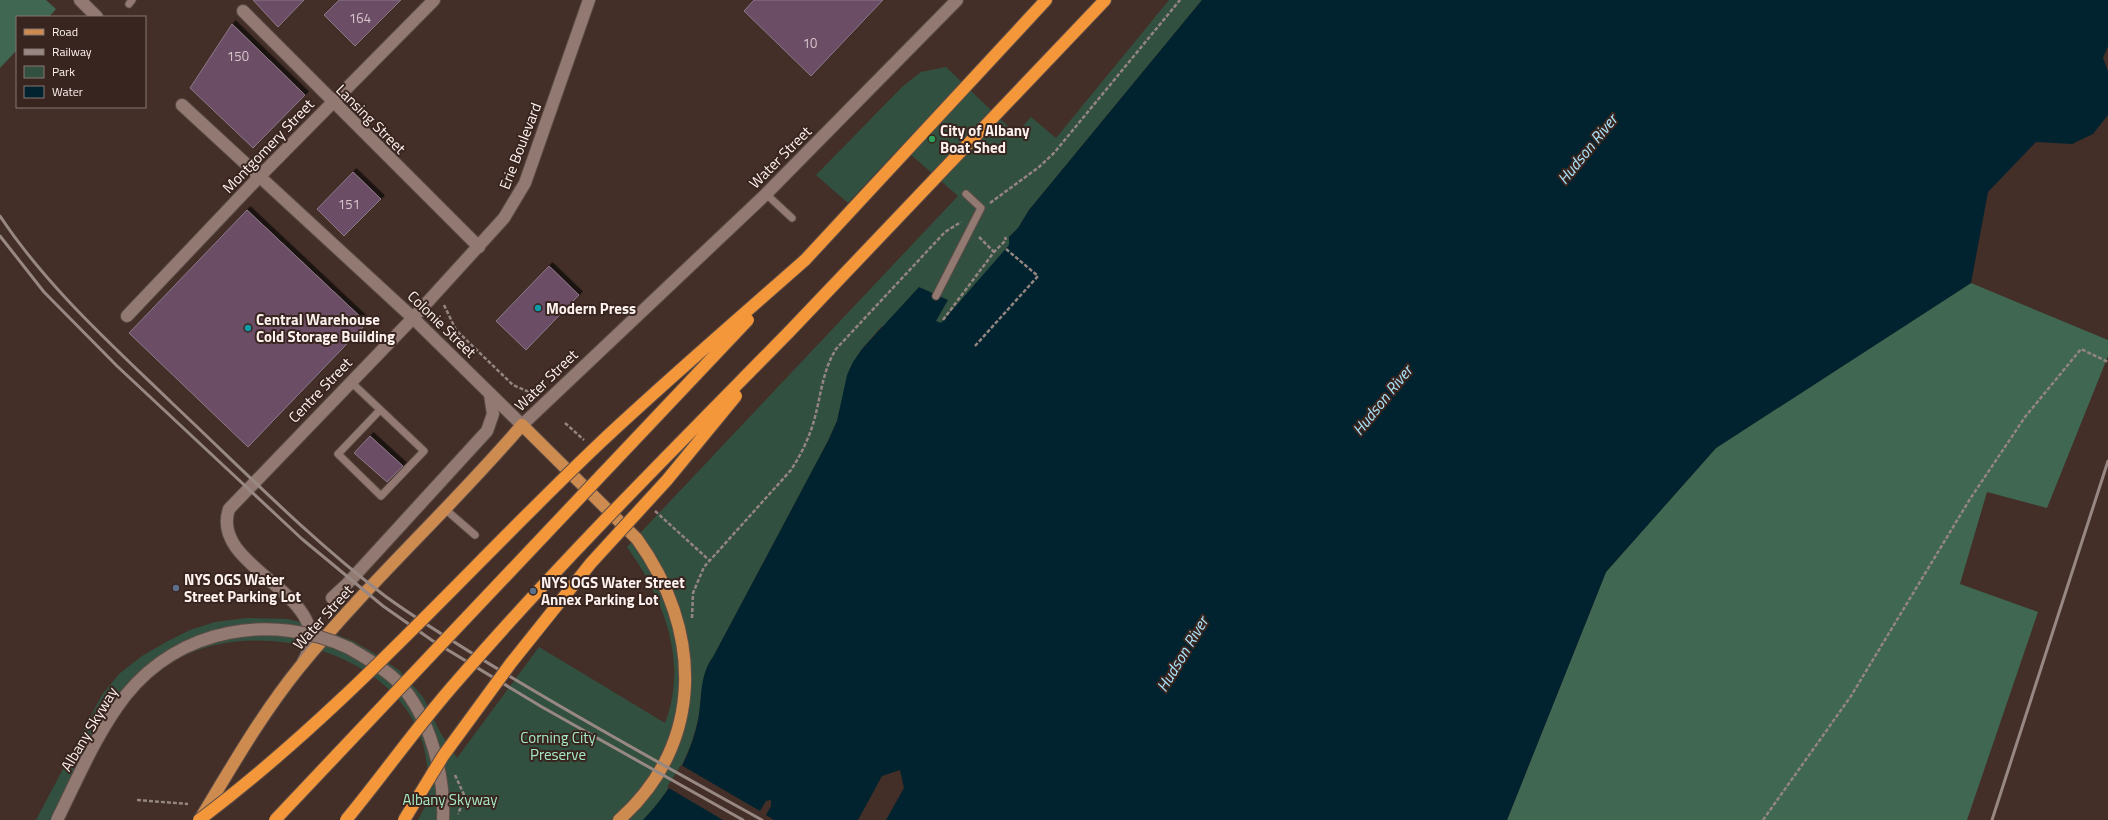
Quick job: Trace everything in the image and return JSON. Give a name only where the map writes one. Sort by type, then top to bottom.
[{"type":"highway","points":[[276,820],[805,260],[1046,0]]},
{"type":"highway","points":[[346,820],[407,740],[487,647],[630,493],[789,332],[1105,0]]},
{"type":"highway","points":[[199,820],[231,796],[358,683],[601,442],[805,260]]},
{"type":"highway","points":[[404,820],[443,756],[511,663],[591,563],[667,480],[789,332]]},
{"type":"main road","name":"Water Street","points":[[199,820],[262,719],[299,668],[522,425]]},
{"type":"main road","name":"Colonie Street","points":[[522,425],[637,540],[651,559],[662,581],[677,619],[685,658],[685,694],[675,740],[660,772],[639,801],[619,820]]},
{"type":"street","points":[[80,0],[96,16]]},
{"type":"street","name":"Montgomery Street","points":[[127,316],[259,178],[434,0]]},
{"type":"street","name":"Erie Boulevard","points":[[413,318],[504,218],[526,183],[589,0]]},
{"type":"street","name":"Water Street","points":[[522,425],[766,194],[957,0]]},
{"type":"street","name":"Lansing Street","points":[[243,11],[333,103],[479,247]]},
{"type":"street","name":"Colonie Street","points":[[182,105],[259,178],[413,318],[522,425]]},
{"type":"street","name":"Centre Street","points":[[299,668],[306,658],[310,641],[310,627],[304,614],[251,564],[234,544],[226,527],[229,509],[413,318]]},
{"type":"street","points":[[332,598],[347,584],[487,431],[493,414],[490,394]]},
{"type":"street","name":"Albany Skyway","points":[[57,820],[116,709],[143,677],[178,650],[213,636],[232,631],[266,628],[308,633],[349,648],[387,673],[398,683],[413,703],[431,743],[440,772],[444,800],[443,820]]},
{"type":"lane","points":[[766,194],[792,218]]},
{"type":"lane","points":[[936,296],[981,208],[966,194]]},
{"type":"lane","points":[[351,382],[424,451],[381,496],[338,454],[380,410]]},
{"type":"lane","points":[[445,509],[475,535]]},
{"type":"path","points":[[692,622],[694,593],[704,567],[791,470],[800,456],[815,418],[826,369],[836,349],[945,232],[1039,167],[1054,153],[1180,0]]},
{"type":"path","points":[[970,230],[994,252]]},
{"type":"path","points":[[943,320],[994,252],[1006,240],[1005,237]]},
{"type":"path","points":[[975,346],[1038,276],[1006,249]]},
{"type":"path","points":[[438,292],[456,330],[513,385],[530,392]]},
{"type":"path","points":[[1762,820],[1851,696],[1970,499],[2025,417],[2081,350],[2108,362]]},
{"type":"path","points":[[137,800],[188,804]]},
{"type":"green space","points":[[0,0],[46,0],[56,9],[50,16],[16,16],[16,51],[0,68]]},
{"type":"green space","name":"Corning City Preserve","points":[[1169,0],[1202,0],[1029,210],[1018,228],[1009,237],[1010,245],[941,324],[936,321],[881,327],[862,349],[850,368],[837,421],[828,441],[709,663],[704,677],[699,715],[691,744],[685,758],[671,785],[643,820],[418,820],[429,795],[430,788],[427,765],[417,727],[395,696],[365,671],[328,653],[288,643],[247,641],[208,647],[173,662],[145,682],[130,696],[117,715],[61,820],[36,820],[102,695],[119,674],[142,656],[166,642],[190,630],[215,622],[247,618],[288,619],[315,626],[353,641],[400,671],[423,697],[440,732],[457,758],[539,647],[665,723],[672,700],[674,677],[673,654],[668,631],[652,587],[627,547],[958,196],[901,146],[848,203],[816,175],[903,86],[921,72],[946,67],[1016,134],[1031,117],[1056,138]]},
{"type":"green space","points":[[1971,283],[2108,340],[2108,356],[2047,508],[1987,492],[1960,584],[2038,612],[1967,820],[1507,820],[1606,572],[1716,448]]},
{"type":"water","name":"Hudson River","points":[[1202,0],[2108,0],[2108,46],[2103,58],[2108,71],[2108,115],[2093,134],[2072,144],[2036,142],[1988,192],[1971,283],[1716,448],[1606,572],[1507,820],[643,820],[663,797],[686,758],[696,730],[702,685],[706,670],[828,441],[837,421],[847,375],[853,362],[862,349],[919,287],[948,300],[936,321],[941,323],[1009,245],[1009,237],[1018,228],[1029,210]]},
{"type":"pier","points":[[681,765],[760,811],[766,801],[771,800],[771,806],[766,815],[774,820],[723,820],[667,787]]},
{"type":"pier","points":[[900,770],[904,788],[886,820],[858,820],[882,776]]},
{"type":"building","points":[[253,0],[304,0],[278,27]]},
{"type":"building","points":[[339,0],[401,0],[355,46],[324,15]]},
{"type":"building","points":[[754,0],[883,0],[811,76],[744,11]]},
{"type":"building","points":[[232,24],[305,95],[253,148],[190,88]]},
{"type":"building","points":[[353,172],[381,199],[344,236],[317,209]]},
{"type":"building","name":"Central Warehouse Cold Storage Building","points":[[247,210],[367,323],[248,447],[129,333]]},
{"type":"building","name":"Modern Press","points":[[549,266],[579,295],[526,350],[496,321]]},
{"type":"building","points":[[370,436],[403,466],[387,482],[354,453]]},
{"type":"railway","points":[[0,216],[38,267],[81,314],[276,503],[357,574],[413,616],[501,671],[598,728],[762,820]]},
{"type":"railway","points":[[0,236],[44,292],[117,366],[302,539],[383,606],[433,641],[542,707],[743,820]]},
{"type":"railway","points":[[1992,820],[2108,461]]},
{"type":"place","name":"City of Albany Boat Shed","points":[[932,139]]},
{"type":"place","name":"Modern Press","points":[[538,308]]},
{"type":"place","name":"Central Warehouse Cold Storage Building","points":[[248,328]]},
{"type":"place","name":"NYS OGS Water Street Parking Lot","points":[[176,588]]},
{"type":"place","name":"NYS OGS Water Street Annex Parking Lot","points":[[533,591]]}]
